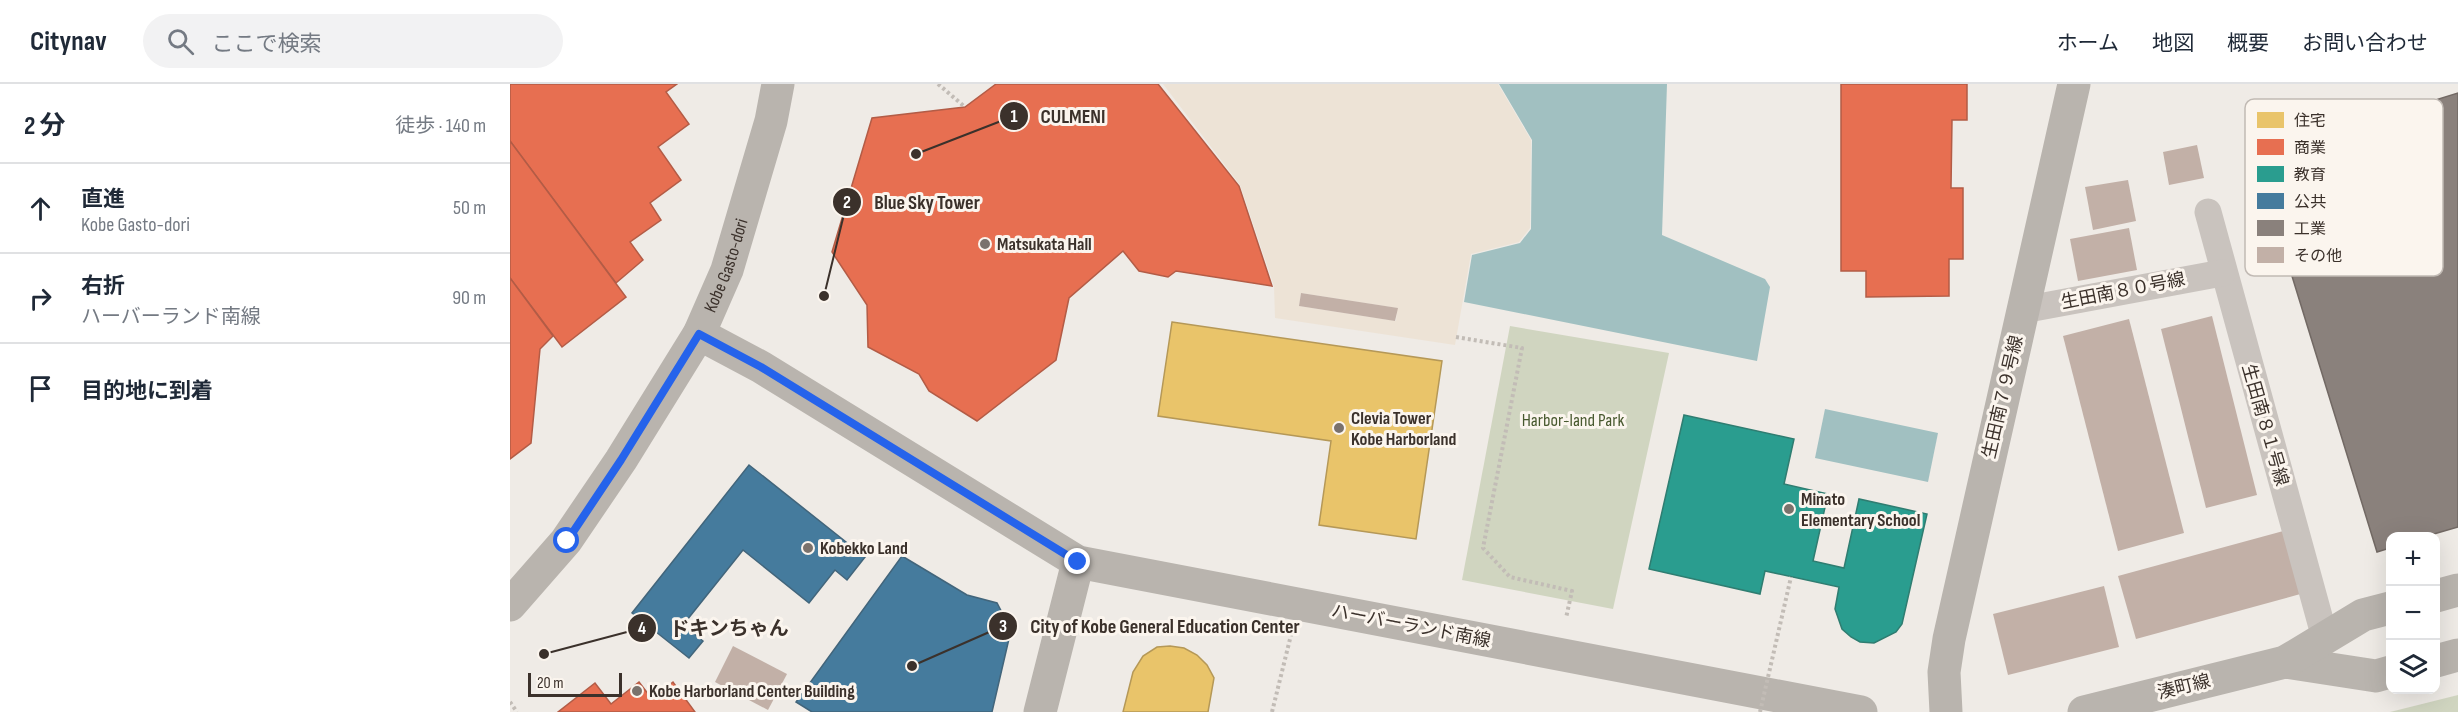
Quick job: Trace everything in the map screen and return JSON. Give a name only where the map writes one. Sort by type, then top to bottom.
[{"type":"street","name":"Kobe Gasto-dori","points":[[510,605],[567,541],[621,460],[699,334],[727,270],[771,121],[778,84]]},
{"type":"street","name":"生田南７９号線","points":[[1946,712],[1944,672],[1949,639],[2074,84]]},
{"type":"street","name":"生田南８１号線","points":[[2208,212],[2222,273],[2325,638]]},
{"type":"street","name":"生田南８０号線","points":[[2023,310],[2222,273]]},
{"type":"street","name":"ハーバーランド南線","points":[[699,334],[761,367],[1078,562],[1861,712]]},
{"type":"street","points":[[1040,712],[1078,562]]},
{"type":"street","points":[[2440,595],[2458,590]]},
{"type":"street","name":"湊町線","points":[[2084,712],[2285,662],[2363,615],[2386,609]]},
{"type":"street","points":[[2440,660],[2458,655]]},
{"type":"street","name":"湊町線","points":[[2285,662],[2376,676],[2386,673]]},
{"type":"path","points":[[938,84],[965,107]]},
{"type":"path","points":[[1456,337],[1522,348],[1483,548],[1510,577],[1572,591],[1566,618]]},
{"type":"path","points":[[1760,712],[1791,577]]},
{"type":"path","points":[[1272,712],[1292,635]]},
{"type":"path","points":[[510,702],[517,712]]},
{"type":"green space","name":"Harbor-land Park","points":[[1510,326],[1669,353],[1613,609],[1462,580]]},
{"type":"green space","points":[[2458,695],[2458,712],[2390,712]]},
{"type":"shaded area","points":[[1163,84],[1498,84],[1531,140],[1530,228],[1519,242],[1471,254],[1455,345],[1275,318],[1274,286],[1240,185]],"holes":[[[1301,293],[1397,308],[1396,321],[1299,306]]]},
{"type":"water","points":[[1499,84],[1667,84],[1662,235],[1765,279],[1770,287],[1757,361],[1464,302],[1472,255],[1520,243],[1531,229],[1532,140]]},
{"type":"water","points":[[1825,409],[1938,433],[1928,482],[1815,458]]},
{"type":"building: 住宅","name":"Clevia Tower Kobe Harborland","points":[[1172,322],[1442,361],[1416,539],[1319,525],[1331,441],[1158,416]]},
{"type":"building: 住宅","points":[[1157,647],[1184,648],[1197,655],[1207,665],[1214,678],[1208,712],[1123,712],[1133,672],[1143,656]]},
{"type":"building: 商業","points":[[510,84],[677,84],[666,92],[689,124],[658,147],[681,180],[650,203],[661,220],[630,242],[643,260],[616,283],[510,141]]},
{"type":"building: 商業","points":[[996,84],[1158,84],[1239,186],[1272,286],[1176,271],[1168,277],[1139,271],[1123,251],[1069,298],[1056,360],[977,421],[929,391],[919,374],[868,347],[867,305],[832,252],[872,118],[965,107]]},
{"type":"building: 商業","points":[[1841,84],[1967,84],[1967,120],[1952,120],[1951,188],[1963,188],[1963,259],[1949,259],[1949,296],[1866,297],[1866,271],[1841,271]]},
{"type":"building: 商業","points":[[510,141],[626,297],[562,347],[510,278]]},
{"type":"building: 商業","points":[[510,278],[553,336],[540,349],[531,443],[510,459]]},
{"type":"building: 商業","name":"Kobe Harborland Center Building","points":[[639,682],[652,699],[673,682],[695,712],[558,712],[595,683],[611,704]]},
{"type":"building: 教育","points":[[1684,415],[1794,439],[1784,484],[1828,494],[1813,561],[1844,568],[1859,499],[1927,514],[1902,624],[1896,632],[1874,643],[1860,642],[1851,637],[1842,629],[1835,609],[1839,587],[1765,571],[1760,594],[1649,569]]},
{"type":"building: 公共","points":[[749,465],[865,557],[847,580],[835,570],[809,603],[743,550],[683,625],[703,641],[689,658],[632,613]]},
{"type":"building: 公共","points":[[902,556],[967,595],[997,603],[1011,630],[992,712],[812,712],[796,702]]},
{"type":"building: 工業","points":[[2458,93],[2458,527],[2440,532],[2386,532],[2386,549],[2377,552],[2292,276],[2443,276],[2443,99],[2439,99]]},
{"type":"building: その他","points":[[2197,145],[2204,178],[2169,185],[2163,152]]},
{"type":"building: その他","points":[[2128,180],[2136,221],[2093,230],[2085,187]]},
{"type":"building: その他","points":[[2129,228],[2137,270],[2078,281],[2070,239]]},
{"type":"building: その他","points":[[1301,293],[1398,308],[1395,321],[1299,306]]},
{"type":"building: その他","points":[[2212,316],[2257,495],[2206,508],[2161,329]]},
{"type":"building: その他","points":[[2129,319],[2184,533],[2118,551],[2063,336]]},
{"type":"building: その他","points":[[2287,530],[2304,593],[2136,639],[2118,576]]},
{"type":"building: その他","points":[[2104,586],[2119,647],[2008,675],[1993,614]]},
{"type":"building: その他","points":[[733,646],[787,674],[768,710],[715,682]]},
{"type":"place","name":"CULMENI","points":[[916,154]]},
{"type":"place","name":"Matsukata Hall","points":[[985,244]]},
{"type":"place","name":"Blue Sky Tower","points":[[824,296]]},
{"type":"place","name":"Clevia Tower Kobe Harborland","points":[[1339,428]]},
{"type":"place","name":"Minato Elementary School","points":[[1789,509]]},
{"type":"place","name":"Kobekko Land","points":[[808,548]]},
{"type":"place","name":"ドキンちゃん","points":[[544,654]]},
{"type":"place","name":"City of Kobe General Education Center","points":[[912,666]]},
{"type":"place","name":"Kobe Harborland Center Building","points":[[637,691]]},
{"type":"route","points":[[567,541],[621,460],[699,334],[761,367],[1078,562]]}]
